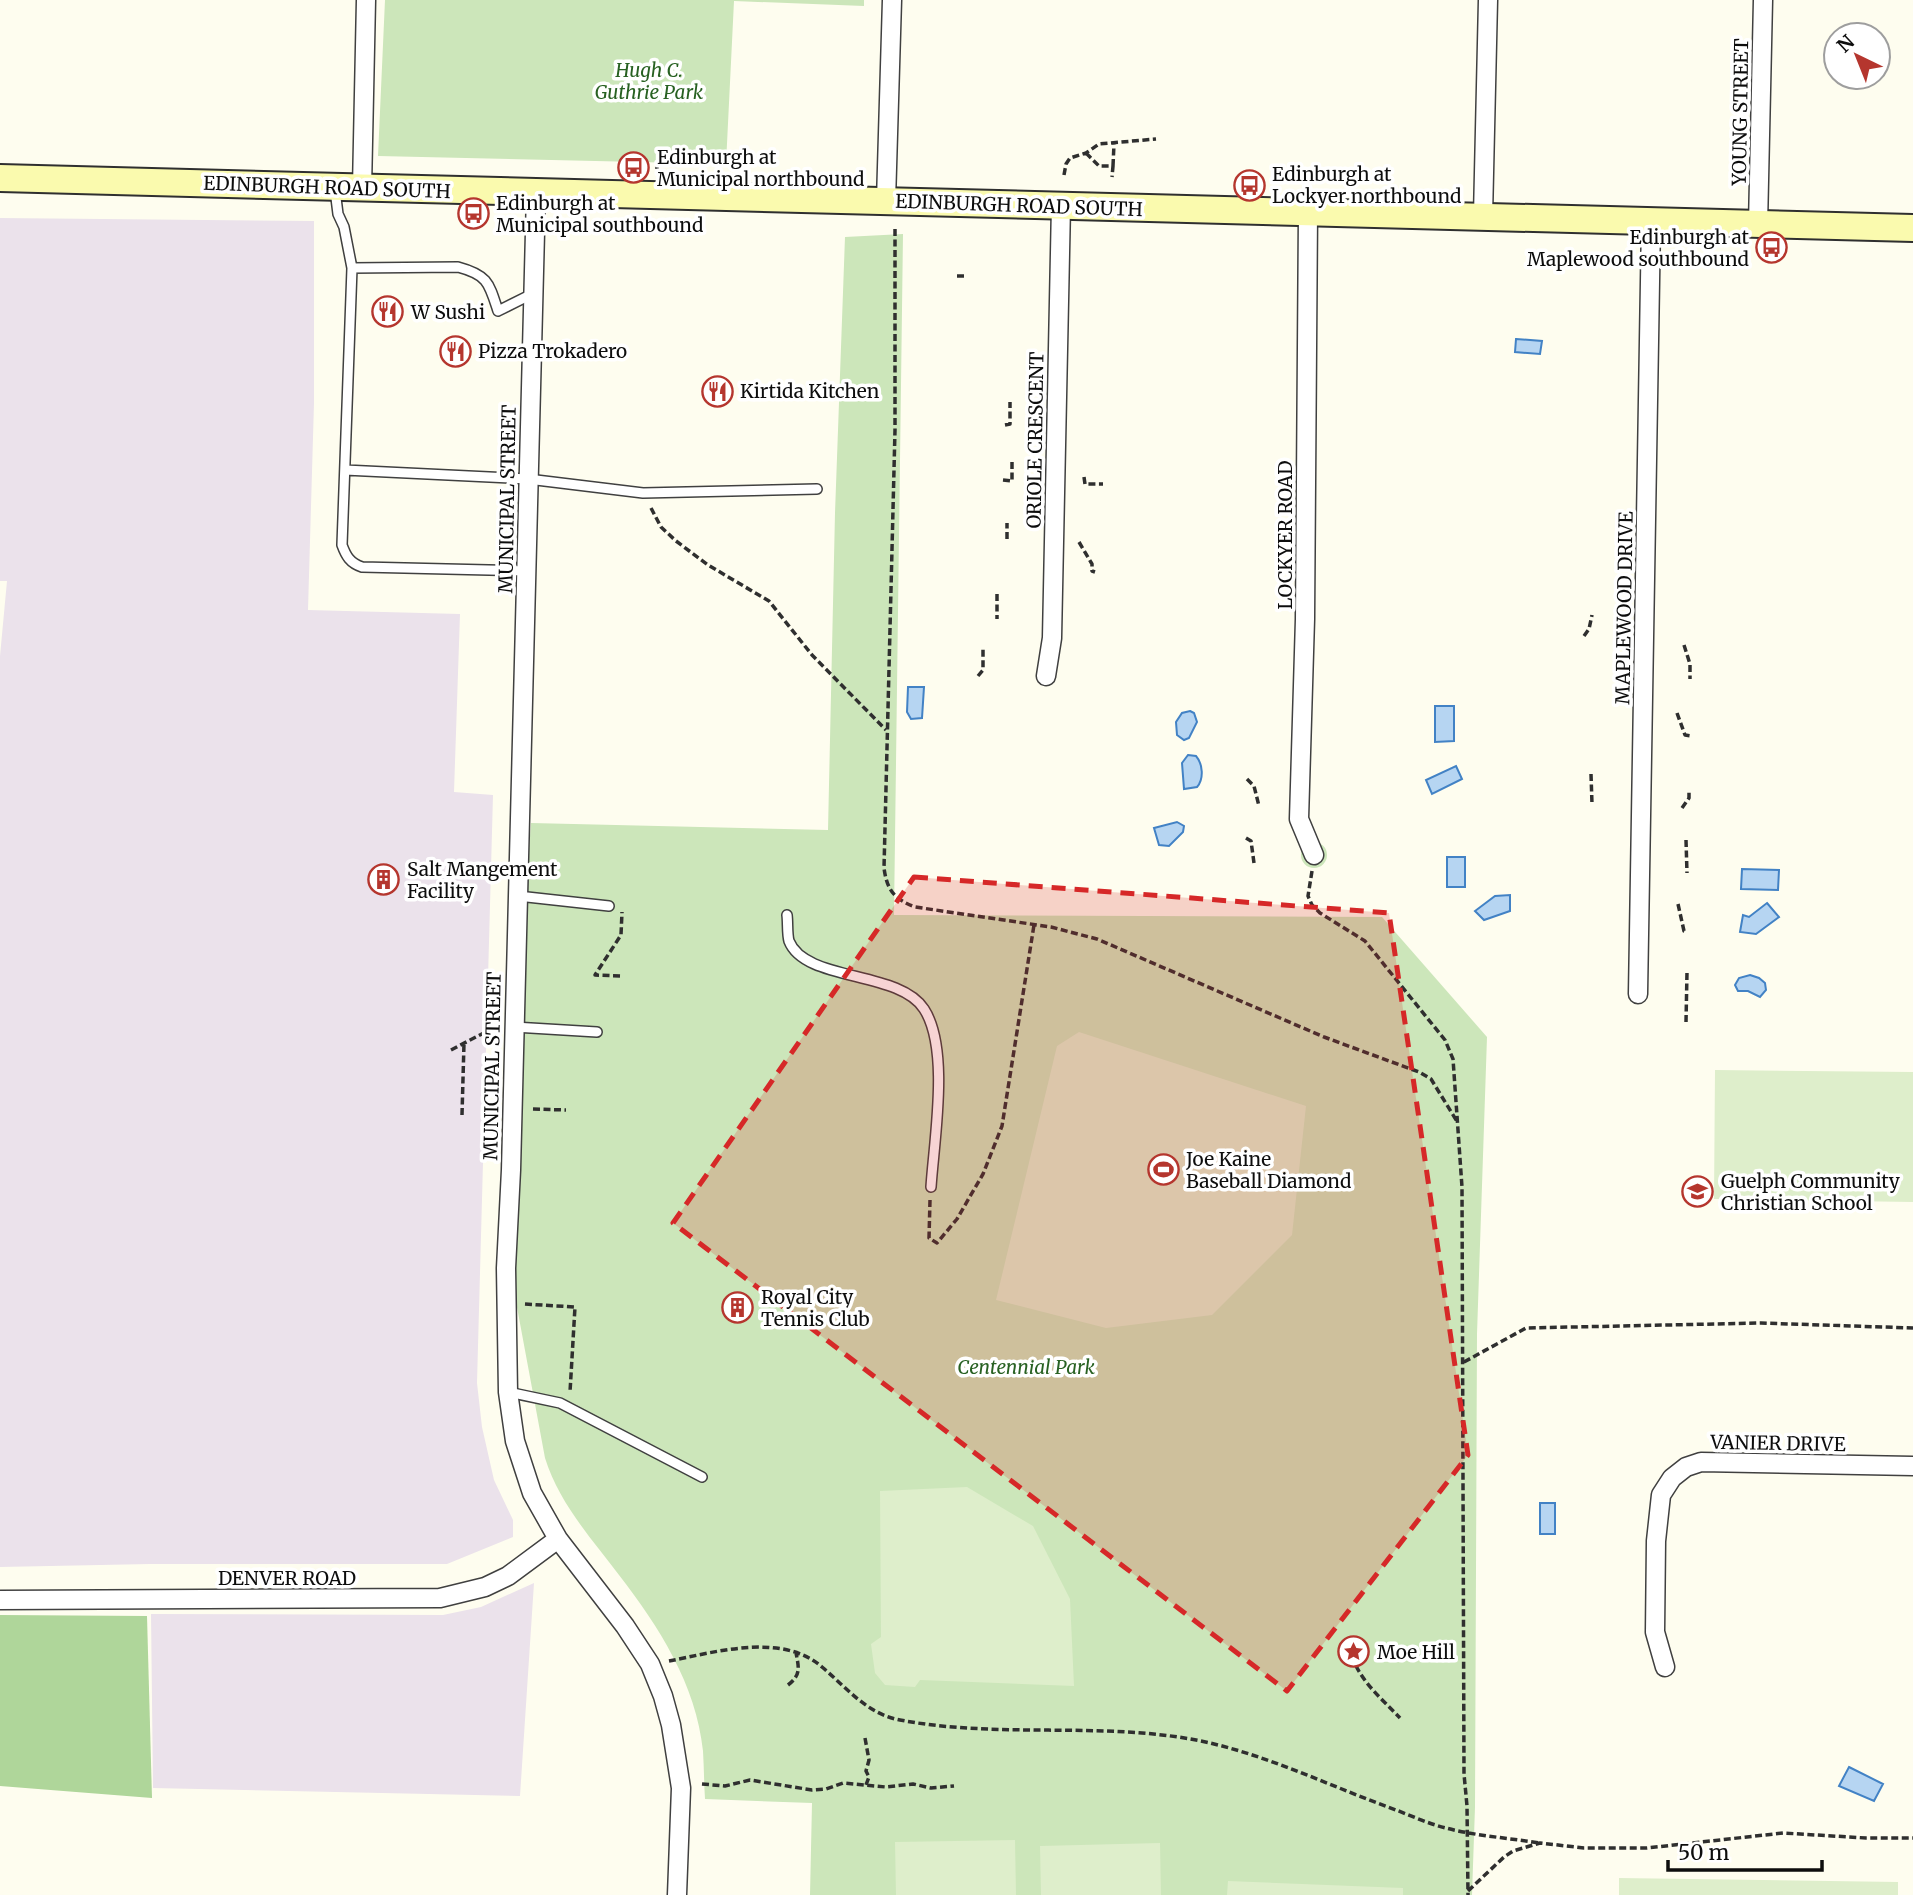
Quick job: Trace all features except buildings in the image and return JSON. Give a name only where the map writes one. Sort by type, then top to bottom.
[{"type":"main road","name":"EDINBURGH ROAD SOUTH","points":[[0,178],[1913,228]]},
{"type":"street","points":[[362,188],[366,0]]},
{"type":"street","points":[[886,201],[892,0]]},
{"type":"street","points":[[1483,216],[1488,0]]},
{"type":"street","name":"YOUNG STREET","points":[[1758,225],[1763,0]]},
{"type":"street","name":"MUNICIPAL STREET","points":[[536,193],[518,896],[507,1026],[508,1392],[515,1441],[532,1493],[558,1539],[611,1607],[650,1664],[663,1696],[671,1725],[681,1788],[677,1895]]},
{"type":"street","name":"ORIOLE CRESCENT","points":[[1046,676],[1052,638],[1061,205]]},
{"type":"street","name":"LOCKYER ROAD","points":[[1308,212],[1305,619],[1299,819],[1314,855]]},
{"type":"street","name":"MAPLEWOOD DRIVE","points":[[1638,994],[1651,222]]},
{"type":"street","name":"VANIER DRIVE","points":[[1665,1667],[1655,1632],[1656,1541],[1661,1494],[1672,1478],[1686,1467],[1701,1462],[1913,1466]]},
{"type":"street","name":"DENVER ROAD","points":[[0,1600],[440,1598],[485,1587],[508,1576],[558,1539]]},
{"type":"lane","points":[[335,188],[338,214],[344,227],[352,268],[342,545],[350,561],[362,567],[527,571]]},
{"type":"lane","points":[[352,268],[458,267],[489,283],[498,311],[534,293]]},
{"type":"lane","points":[[345,470],[528,479],[643,493],[817,489]]},
{"type":"lane","points":[[518,896],[609,906]]},
{"type":"lane","points":[[787,915],[789,942],[806,959],[836,971],[897,987],[915,998],[925,1010],[939,1061],[931,1187]]},
{"type":"lane","points":[[507,1026],[597,1032]]},
{"type":"lane","points":[[508,1392],[561,1403],[702,1477]]},
{"type":"path","points":[[1064,175],[1070,158],[1086,153],[1100,144],[1156,139]]},
{"type":"path","points":[[1112,177],[1114,143]]},
{"type":"path","points":[[1086,153],[1099,166],[1113,166]]},
{"type":"path","points":[[895,229],[895,430],[884,868],[885,881],[891,893],[902,902],[915,907],[1034,925],[1097,939],[1324,1037],[1419,1072],[1431,1079],[1458,1124]]},
{"type":"path","points":[[1772,247],[1772,258]]},
{"type":"path","points":[[957,276],[966,276]]},
{"type":"path","points":[[1005,425],[1010,425],[1010,402]]},
{"type":"path","points":[[1003,480],[1012,481],[1012,461]]},
{"type":"path","points":[[1084,477],[1084,484],[1103,484]]},
{"type":"path","points":[[643,493],[661,527],[708,565],[769,601],[812,655],[886,730]]},
{"type":"path","points":[[1007,523],[1007,539]]},
{"type":"path","points":[[1079,542],[1095,572]]},
{"type":"path","points":[[997,594],[997,620]]},
{"type":"path","points":[[1584,636],[1589,629],[1592,615]]},
{"type":"path","points":[[1684,645],[1690,664],[1690,679]]},
{"type":"path","points":[[978,676],[983,670],[983,649]]},
{"type":"path","points":[[1677,713],[1685,735],[1692,736]]},
{"type":"path","points":[[1591,774],[1592,804]]},
{"type":"path","points":[[1247,779],[1254,786],[1259,806]]},
{"type":"path","points":[[1682,808],[1689,798],[1689,790]]},
{"type":"path","points":[[1246,838],[1251,841],[1254,863]]},
{"type":"path","points":[[1686,841],[1687,873]]},
{"type":"path","points":[[1314,855],[1308,896],[1312,905],[1320,913],[1365,941],[1445,1040],[1453,1059],[1462,1187],[1464,1774],[1468,1893]]},
{"type":"path","points":[[1678,904],[1681,926],[1687,932]]},
{"type":"path","points":[[620,976],[595,975],[621,935],[622,906]]},
{"type":"path","points":[[931,1187],[929,1238],[937,1243],[957,1219],[983,1174],[1002,1126],[1034,925]]},
{"type":"path","points":[[1686,1022],[1687,972]]},
{"type":"path","points":[[451,1050],[507,1026]]},
{"type":"path","points":[[462,1115],[464,1043]]},
{"type":"path","points":[[533,1109],[566,1110]]},
{"type":"path","points":[[507,1303],[575,1307],[569,1408]]},
{"type":"path","points":[[1464,1362],[1525,1328],[1761,1323],[1913,1328]]},
{"type":"path","points":[[650,1664],[718,1649],[743,1647],[796,1653],[821,1665],[862,1704],[897,1720],[942,1726],[1135,1732],[1200,1741],[1238,1751],[1446,1828],[1540,1843],[1584,1848],[1647,1848],[1783,1833],[1913,1838]]},
{"type":"path","points":[[788,1685],[800,1672],[796,1653]]},
{"type":"path","points":[[1352,1656],[1370,1686],[1400,1718]]},
{"type":"path","points":[[865,1738],[869,1760],[866,1785]]},
{"type":"path","points":[[702,1784],[725,1786],[750,1780],[812,1790],[826,1789],[843,1783],[886,1787],[913,1784],[931,1788],[954,1786]]},
{"type":"path","points":[[1468,1893],[1504,1857],[1513,1851],[1540,1843]]},
{"type":"highlighted area","points":[[914,877],[1389,913],[1468,1455],[1287,1691],[673,1223]]},
{"type":"shaded area","points":[[0,218],[314,221],[314,403],[308,610],[460,614],[454,792],[493,795],[477,1383],[482,1427],[494,1480],[513,1520],[513,1537],[447,1564],[0,1567],[0,656],[7,581],[0,581]]},
{"type":"shaded area","points":[[534,1583],[520,1796],[153,1788],[151,1614],[443,1615],[481,1607]]},
{"type":"green space","name":"Hugh C. Guthrie Park","points":[[385,0],[864,0],[864,6],[734,1],[726,164],[378,156]]},
{"type":"green space","name":"Centennial Park","points":[[903,234],[894,915],[1382,917],[1487,1037],[1477,1334],[1475,1807],[1472,1895],[810,1895],[812,1803],[705,1799],[699,1726],[684,1680],[648,1615],[567,1505],[545,1458],[501,1221],[531,823],[828,830],[845,237]]},
{"type":"green space","points":[[1314,842],[1323,846],[1327,855],[1323,864],[1314,868],[1305,864],[1301,855],[1305,846]]},
{"type":"green space","name":"Joe Kaine Baseball Diamond","points":[[1079,1032],[1306,1106],[1292,1235],[1212,1315],[1106,1328],[996,1300],[1057,1046]]},
{"type":"green space","points":[[1715,1070],[1913,1072],[1913,1202],[1714,1199]]},
{"type":"green space","points":[[967,1487],[1033,1526],[1070,1599],[1074,1686],[920,1680],[915,1687],[885,1685],[875,1673],[871,1644],[881,1637],[880,1491]]},
{"type":"green space","points":[[0,1615],[147,1616],[152,1798],[0,1786]]},
{"type":"green space","points":[[1015,1840],[1016,1895],[896,1895],[895,1842]]},
{"type":"green space","points":[[1160,1843],[1161,1895],[1041,1895],[1040,1846]]},
{"type":"green space","points":[[1619,1878],[1898,1882],[1898,1895],[1619,1895]]},
{"type":"green space","points":[[1228,1881],[1403,1888],[1403,1895],[1227,1895]]},
{"type":"water","points":[[1516,339],[1542,341],[1540,354],[1515,352]]},
{"type":"water","points":[[908,687],[924,687],[922,718],[911,719],[907,712]]},
{"type":"water","points":[[1435,706],[1454,706],[1454,741],[1435,742]]},
{"type":"water","points":[[1182,713],[1194,713],[1197,722],[1189,738],[1184,740],[1177,735],[1176,722]]},
{"type":"water","points":[[1188,755],[1198,759],[1202,776],[1197,787],[1184,789],[1182,763]]},
{"type":"water","points":[[1456,766],[1462,779],[1432,794],[1426,780]]},
{"type":"water","points":[[1177,822],[1184,826],[1183,832],[1169,846],[1159,845],[1154,828]]},
{"type":"water","points":[[1447,857],[1465,857],[1465,887],[1447,887]]},
{"type":"water","points":[[1742,869],[1779,870],[1778,890],[1741,889]]},
{"type":"water","points":[[1510,895],[1510,911],[1484,920],[1475,911],[1495,896]]},
{"type":"water","points":[[1767,903],[1779,917],[1756,934],[1740,932],[1743,915],[1749,917]]},
{"type":"water","points":[[1750,975],[1765,983],[1766,990],[1760,997],[1748,991],[1738,991],[1735,985],[1739,978]]},
{"type":"water","points":[[1540,1503],[1555,1503],[1555,1534],[1540,1534]]},
{"type":"water","points":[[1849,1767],[1883,1784],[1874,1801],[1839,1786]]},
{"type":"place","name":"Edinburgh at Municipal northbound","points":[[634,168]]},
{"type":"place","name":"Edinburgh at Lockyer northbound","points":[[1249,185]]},
{"type":"place","name":"Edinburgh at Municipal southbound","points":[[473,214]]},
{"type":"place","name":"Edinburgh at Maplewood southbound","points":[[1772,248]]},
{"type":"place","name":"W Sushi","points":[[388,312]]},
{"type":"place","name":"Pizza Trokadero","points":[[455,351]]},
{"type":"place","name":"Kirtida Kitchen","points":[[717,391]]},
{"type":"place","name":"Salt Mangement Facility","points":[[384,880]]},
{"type":"place","name":"Joe Kaine Baseball Diamond","points":[[1163,1170]]},
{"type":"place","name":"Guelph Community Christian School","points":[[1698,1192]]},
{"type":"place","name":"Royal City Tennis Club","points":[[738,1308]]},
{"type":"place","name":"Moe Hill","points":[[1354,1652]]}]
